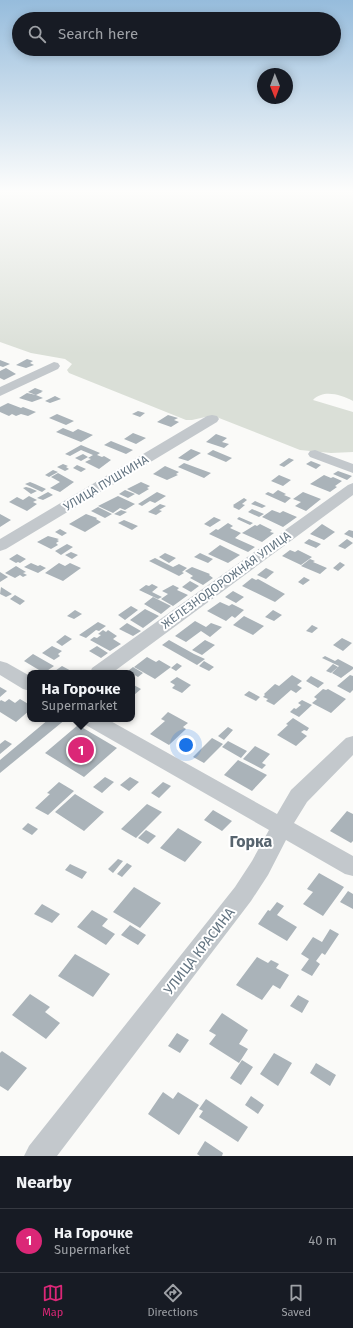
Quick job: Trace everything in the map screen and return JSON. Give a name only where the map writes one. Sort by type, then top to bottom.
[{"type":"street","points":[[0,392],[54,366]]},
{"type":"street","name":"УЛИЦА ПУШКИНА","points":[[0,546],[212,420]]},
{"type":"street","points":[[315,454],[353,468]]},
{"type":"street","name":"ЖЕЛЕЗНОДОРОЖНАЯ УЛИЦА","points":[[103,670],[353,488]]},
{"type":"street","points":[[0,667],[27,682]]},
{"type":"street","points":[[96,722],[353,867]]},
{"type":"street","name":"УЛИЦА КРАСИНА","points":[[39,1156],[244,894],[260,868],[280,826],[299,796],[353,743]]},
{"type":"shaded area","points":[[0,246],[353,246],[353,401],[333,394],[322,395],[313,400],[353,412],[353,452],[331,453],[300,450],[219,418],[210,416],[186,420],[69,373],[67,370],[72,364],[65,359],[31,353],[0,342]]},
{"type":"building","points":[[27,359],[33,361],[30,363],[34,365],[26,368],[16,365]]},
{"type":"building","points":[[0,360],[10,364],[3,367],[0,366]]},
{"type":"building","points":[[6,368],[16,374],[4,380],[0,378],[0,371]]},
{"type":"building","points":[[35,388],[43,391],[36,395],[28,392]]},
{"type":"building","points":[[27,393],[43,398],[32,402],[19,398]]},
{"type":"building","points":[[55,396],[61,399],[50,403],[45,401]]},
{"type":"building","points":[[8,403],[36,412],[28,416],[21,414],[16,416],[12,414],[9,416],[0,412],[0,407]]},
{"type":"building","points":[[138,411],[145,413],[140,417],[132,414]]},
{"type":"building","points":[[57,414],[74,421],[66,425],[49,418]]},
{"type":"building","points":[[168,415],[178,418],[174,420],[179,422],[171,427],[157,422]]},
{"type":"building","points":[[63,428],[73,432],[78,429],[93,435],[81,442],[56,432]]},
{"type":"building","points":[[133,433],[146,438],[136,444],[124,439]]},
{"type":"building","points":[[216,434],[227,438],[222,442],[229,444],[224,448],[206,442]]},
{"type":"building","points":[[111,441],[133,450],[126,454],[104,445]]},
{"type":"building","points":[[81,445],[100,453],[97,455],[102,457],[104,456],[111,460],[99,469],[85,462],[91,459],[88,458],[93,455],[81,450],[70,456],[65,454]]},
{"type":"building","points":[[191,449],[201,453],[188,461],[178,458]]},
{"type":"building","points":[[213,450],[232,458],[226,462],[207,454]]},
{"type":"building","points":[[83,454],[88,457],[81,461],[75,458]]},
{"type":"building","points":[[289,458],[294,460],[284,467],[279,465]]},
{"type":"building","points":[[311,461],[321,465],[316,469],[306,464]]},
{"type":"building","points":[[184,463],[211,473],[204,478],[178,467]]},
{"type":"building","points":[[63,464],[68,466],[66,467],[69,469],[65,471],[57,467]]},
{"type":"building","points":[[77,465],[86,469],[81,472],[73,468]]},
{"type":"building","points":[[165,466],[179,472],[176,474],[178,475],[167,480],[153,474]]},
{"type":"building","points":[[53,470],[58,472],[49,477],[45,475]]},
{"type":"building","points":[[338,471],[352,476],[347,480],[333,474]]},
{"type":"building","points":[[58,473],[74,482],[60,492],[50,488],[60,482],[51,477]]},
{"type":"building","points":[[279,475],[291,480],[283,486],[271,481]]},
{"type":"building","points":[[324,475],[342,481],[330,492],[310,484]]},
{"type":"building","points":[[30,482],[46,489],[42,492],[25,484]]},
{"type":"building","points":[[141,482],[150,486],[147,488],[149,489],[139,495],[127,489]]},
{"type":"building","points":[[26,487],[37,491],[31,494],[23,488]]},
{"type":"building","points":[[125,490],[135,494],[128,498],[119,494]]},
{"type":"building","points":[[278,490],[291,498],[285,503],[265,494],[268,492],[273,494]]},
{"type":"building","points":[[48,492],[53,495],[43,500],[37,498]]},
{"type":"building","points":[[157,492],[166,496],[155,503],[150,501],[142,506],[138,504]]},
{"type":"building","points":[[303,492],[321,499],[306,511],[295,506],[301,502],[293,499]]},
{"type":"building","points":[[29,496],[37,500],[33,502],[37,504],[27,511],[9,502],[17,497],[23,500]]},
{"type":"building","points":[[118,496],[135,504],[125,510],[120,508],[113,513],[98,506]]},
{"type":"building","points":[[244,498],[247,500],[242,504],[245,505],[239,510],[233,507],[233,505]]},
{"type":"building","points":[[255,501],[266,506],[262,508],[251,504]]},
{"type":"building","points":[[160,504],[166,506],[159,510],[162,511],[156,515],[148,512]]},
{"type":"building","points":[[98,507],[112,514],[105,518],[91,511]]},
{"type":"building","points":[[252,509],[264,514],[259,517],[248,512]]},
{"type":"building","points":[[121,510],[127,512],[120,516],[114,514]]},
{"type":"building","points":[[272,510],[280,513],[283,511],[297,517],[283,527],[262,517]]},
{"type":"building","points":[[0,514],[11,520],[0,527]]},
{"type":"building","points":[[86,514],[97,518],[96,519],[101,522],[85,532],[69,524]]},
{"type":"building","points":[[214,517],[221,520],[210,527],[204,524]]},
{"type":"building","points":[[239,517],[253,523],[250,525],[237,519]]},
{"type":"building","points":[[124,520],[138,526],[132,530],[118,523]]},
{"type":"building","points":[[228,523],[233,526],[230,528],[241,533],[235,538],[255,547],[248,552],[209,534]]},
{"type":"building","points":[[260,524],[272,530],[270,532],[274,533],[262,542],[242,533],[255,525],[257,526]]},
{"type":"building","points":[[322,524],[335,532],[324,540],[310,534]]},
{"type":"building","points":[[60,529],[67,533],[62,536],[55,532]]},
{"type":"building","points":[[349,530],[353,531],[353,538],[344,534]]},
{"type":"building","points":[[48,536],[59,539],[56,543],[58,545],[51,549],[37,542]]},
{"type":"building","points":[[309,539],[321,544],[316,548],[304,543]]},
{"type":"building","points":[[347,539],[353,543],[345,549],[338,546]]},
{"type":"building","points":[[67,544],[73,547],[61,555],[55,551]]},
{"type":"building","points":[[220,545],[240,555],[228,563],[208,554]]},
{"type":"building","points":[[290,550],[295,552],[298,550],[312,557],[301,565],[282,556]]},
{"type":"building","points":[[71,552],[78,555],[72,559],[65,555]]},
{"type":"building","points":[[165,553],[176,558],[169,563],[159,557]]},
{"type":"building","points":[[200,553],[213,559],[208,563],[194,557]]},
{"type":"building","points":[[17,554],[26,559],[20,563],[16,563],[9,559]]},
{"type":"building","points":[[155,558],[173,567],[179,564],[187,568],[182,572],[184,573],[179,576],[149,561]]},
{"type":"building","points":[[310,559],[315,561],[313,562],[327,568],[320,574],[301,566]]},
{"type":"building","points":[[340,562],[345,565],[338,571],[333,568]]},
{"type":"building","points":[[31,563],[46,568],[38,573],[24,567]]},
{"type":"building","points":[[59,563],[65,566],[70,563],[81,568],[63,581],[45,573]]},
{"type":"building","points":[[16,566],[26,572],[23,573],[27,575],[23,577],[20,575],[15,578],[5,573]]},
{"type":"building","points":[[192,567],[210,574],[209,575],[213,578],[203,585],[190,578],[193,576],[185,571]]},
{"type":"building","points":[[266,568],[274,572],[266,579],[257,575]]},
{"type":"building","points":[[0,572],[8,577],[0,582]]},
{"type":"building","points":[[304,577],[310,580],[303,585],[298,582]]},
{"type":"building","points":[[252,578],[256,580],[258,579],[285,594],[275,602],[242,586]]},
{"type":"building","points":[[190,581],[199,586],[191,592],[182,587]]},
{"type":"building","points":[[152,584],[158,587],[152,592],[162,597],[158,599],[139,590],[146,585],[149,586]]},
{"type":"building","points":[[173,585],[179,588],[177,590],[188,595],[173,606],[161,599],[168,594],[162,591]]},
{"type":"building","points":[[1,587],[12,594],[6,597],[0,594]]},
{"type":"building","points":[[233,591],[244,597],[236,603],[225,597]]},
{"type":"building","points":[[15,595],[25,601],[20,605],[10,599]]},
{"type":"building","points":[[153,597],[171,606],[161,614],[144,604]]},
{"type":"building","points":[[220,602],[229,606],[232,604],[244,610],[235,618],[232,616],[226,621],[207,611]]},
{"type":"building","points":[[131,606],[138,610],[125,620],[118,615]]},
{"type":"building","points":[[145,609],[159,616],[143,628],[130,620]]},
{"type":"building","points":[[75,610],[82,614],[74,619],[67,616]]},
{"type":"building","points":[[273,610],[282,615],[274,621],[265,617]]},
{"type":"building","points":[[244,616],[264,626],[253,635],[233,625]]},
{"type":"building","points":[[195,621],[206,627],[211,623],[222,627],[210,637],[201,631],[186,642],[175,636]]},
{"type":"building","points":[[98,622],[106,626],[99,631],[96,630],[86,638],[79,635]]},
{"type":"building","points":[[127,623],[141,631],[133,636],[119,629]]},
{"type":"building","points":[[312,625],[318,628],[312,633],[306,631]]},
{"type":"building","points":[[103,630],[106,632],[108,630],[117,636],[113,639],[121,644],[110,651],[90,640],[101,635],[98,634]]},
{"type":"building","points":[[65,635],[72,639],[62,646],[56,642]]},
{"type":"building","points":[[342,638],[352,643],[343,651],[333,645]]},
{"type":"building","points":[[169,640],[205,659],[197,665],[162,645]]},
{"type":"building","points":[[205,640],[215,645],[202,655],[192,650]]},
{"type":"building","points":[[52,646],[62,651],[58,654],[60,656],[54,660],[42,653]]},
{"type":"building","points":[[97,646],[108,653],[101,658],[89,651]]},
{"type":"building","points":[[33,654],[54,666],[48,670],[39,670],[24,661]]},
{"type":"building","points":[[325,656],[335,661],[338,659],[353,667],[353,669],[341,678],[332,673],[339,666],[322,658]]},
{"type":"building","points":[[147,657],[156,662],[159,660],[171,667],[155,679],[134,667]]},
{"type":"building","points":[[204,661],[214,667],[209,671],[199,666]]},
{"type":"building","points":[[177,663],[182,666],[176,671],[171,668]]},
{"type":"building","points":[[333,664],[338,667],[331,673],[326,671]]},
{"type":"building","points":[[62,666],[69,670],[56,670]]},
{"type":"building","points":[[133,667],[143,673],[138,677],[135,675],[135,670],[129,670]]},
{"type":"building","points":[[292,675],[302,681],[297,685],[302,688],[296,693],[291,690],[274,705],[266,701],[268,699],[263,697],[265,695],[264,694],[275,684],[279,686]]},
{"type":"building","points":[[350,675],[353,676],[353,690],[350,693],[337,686]]},
{"type":"building","points":[[311,676],[324,683],[318,688],[306,681]]},
{"type":"building","points":[[177,677],[191,685],[182,693],[172,688],[175,685],[170,682]]},
{"type":"building","points":[[135,686],[141,689],[135,694]]},
{"type":"building","points":[[0,687],[7,691],[0,697]]},
{"type":"building","points":[[323,689],[328,689],[346,699],[331,713],[312,703],[317,699],[314,697]]},
{"type":"building","points":[[249,691],[260,697],[256,701],[244,695]]},
{"type":"building","points":[[9,699],[15,703],[20,699],[27,703],[27,713],[16,722],[0,712],[0,701],[5,702]]},
{"type":"building","points":[[302,700],[312,705],[299,717],[290,712],[294,708],[296,709],[301,705],[298,703]]},
{"type":"building","points":[[168,712],[188,723],[183,727],[186,729],[169,745],[150,734],[165,721],[161,719]]},
{"type":"building","points":[[293,718],[309,728],[307,731],[304,730],[301,732],[307,736],[296,746],[277,735]]},
{"type":"building","points":[[45,722],[62,722],[0,773],[0,760]]},
{"type":"building","points":[[78,725],[117,748],[84,777],[45,753]]},
{"type":"building","points":[[228,727],[233,730],[224,740],[218,736]]},
{"type":"building","points":[[212,738],[223,744],[204,763],[193,757]]},
{"type":"building","points":[[5,740],[12,744],[0,754],[0,744]]},
{"type":"building","points":[[228,741],[247,751],[241,758],[222,747]]},
{"type":"building","points":[[255,746],[270,754],[262,763],[266,765],[262,769],[243,759]]},
{"type":"building","points":[[238,760],[267,775],[252,791],[224,775]]},
{"type":"building","points":[[105,777],[114,782],[102,793],[93,787]]},
{"type":"building","points":[[130,777],[139,782],[129,791],[120,785]]},
{"type":"building","points":[[59,782],[74,791],[48,815],[35,808],[50,794],[47,793]]},
{"type":"building","points":[[163,782],[171,786],[159,798],[151,793]]},
{"type":"building","points":[[75,794],[104,812],[84,831],[55,812]]},
{"type":"building","points":[[147,804],[162,812],[136,838],[121,829]]},
{"type":"building","points":[[213,810],[232,821],[222,831],[204,820]]},
{"type":"building","points":[[347,811],[353,814],[353,841],[351,843],[330,831]]},
{"type":"building","points":[[28,823],[38,829],[32,835],[22,829]]},
{"type":"building","points":[[178,828],[202,842],[185,862],[160,848]]},
{"type":"building","points":[[146,830],[156,836],[148,844],[138,838]]},
{"type":"building","points":[[118,859],[123,861],[113,873],[108,869]]},
{"type":"building","points":[[127,863],[132,866],[122,877],[117,874]]},
{"type":"building","points":[[70,864],[87,872],[82,879],[65,870]]},
{"type":"building","points":[[319,873],[344,887],[323,916],[303,904],[313,892],[307,889]]},
{"type":"building","points":[[134,887],[161,903],[140,928],[113,912]]},
{"type":"building","points":[[348,891],[353,894],[353,909],[340,902]]},
{"type":"building","points":[[277,902],[284,906],[277,915],[297,927],[287,941],[258,924],[268,910],[270,911]]},
{"type":"building","points":[[42,904],[60,914],[52,923],[34,914]]},
{"type":"building","points":[[92,910],[108,919],[102,926],[115,934],[106,945],[77,927]]},
{"type":"building","points":[[130,925],[146,935],[138,945],[121,935]]},
{"type":"building","points":[[330,929],[339,934],[325,955],[322,953],[316,961],[320,964],[312,976],[301,970],[309,959],[301,954],[313,937],[322,942]]},
{"type":"building","points":[[75,954],[110,974],[93,997],[58,976]]},
{"type":"building","points":[[257,957],[268,963],[271,960],[279,964],[276,968],[289,975],[280,989],[273,985],[262,1000],[236,985]]},
{"type":"building","points":[[30,994],[50,1007],[45,1012],[60,1023],[46,1039],[12,1015]]},
{"type":"building","points":[[298,995],[309,1001],[302,1013],[290,1006]]},
{"type":"building","points":[[222,1013],[248,1030],[239,1044],[248,1049],[239,1063],[209,1044],[216,1035],[209,1031]]},
{"type":"building","points":[[177,1033],[189,1040],[180,1053],[168,1046]]},
{"type":"building","points":[[2,1051],[27,1068],[8,1091],[0,1086],[0,1053]]},
{"type":"building","points":[[274,1053],[292,1063],[278,1086],[260,1074]]},
{"type":"building","points":[[242,1060],[253,1067],[241,1085],[230,1078]]},
{"type":"building","points":[[316,1063],[336,1075],[330,1086],[310,1073]]},
{"type":"building","points":[[163,1092],[173,1099],[178,1092],[199,1105],[179,1135],[148,1114]]},
{"type":"building","points":[[251,1096],[264,1105],[258,1114],[245,1105]]},
{"type":"building","points":[[206,1099],[248,1127],[238,1142],[199,1117],[203,1111],[199,1109]]},
{"type":"building","points":[[205,1141],[223,1153],[222,1156],[200,1156],[197,1154]]},
{"type":"place","name":"На Горочке","points":[[81,750]]},
{"type":"district","name":"Горка","points":[[251,841]]}]
